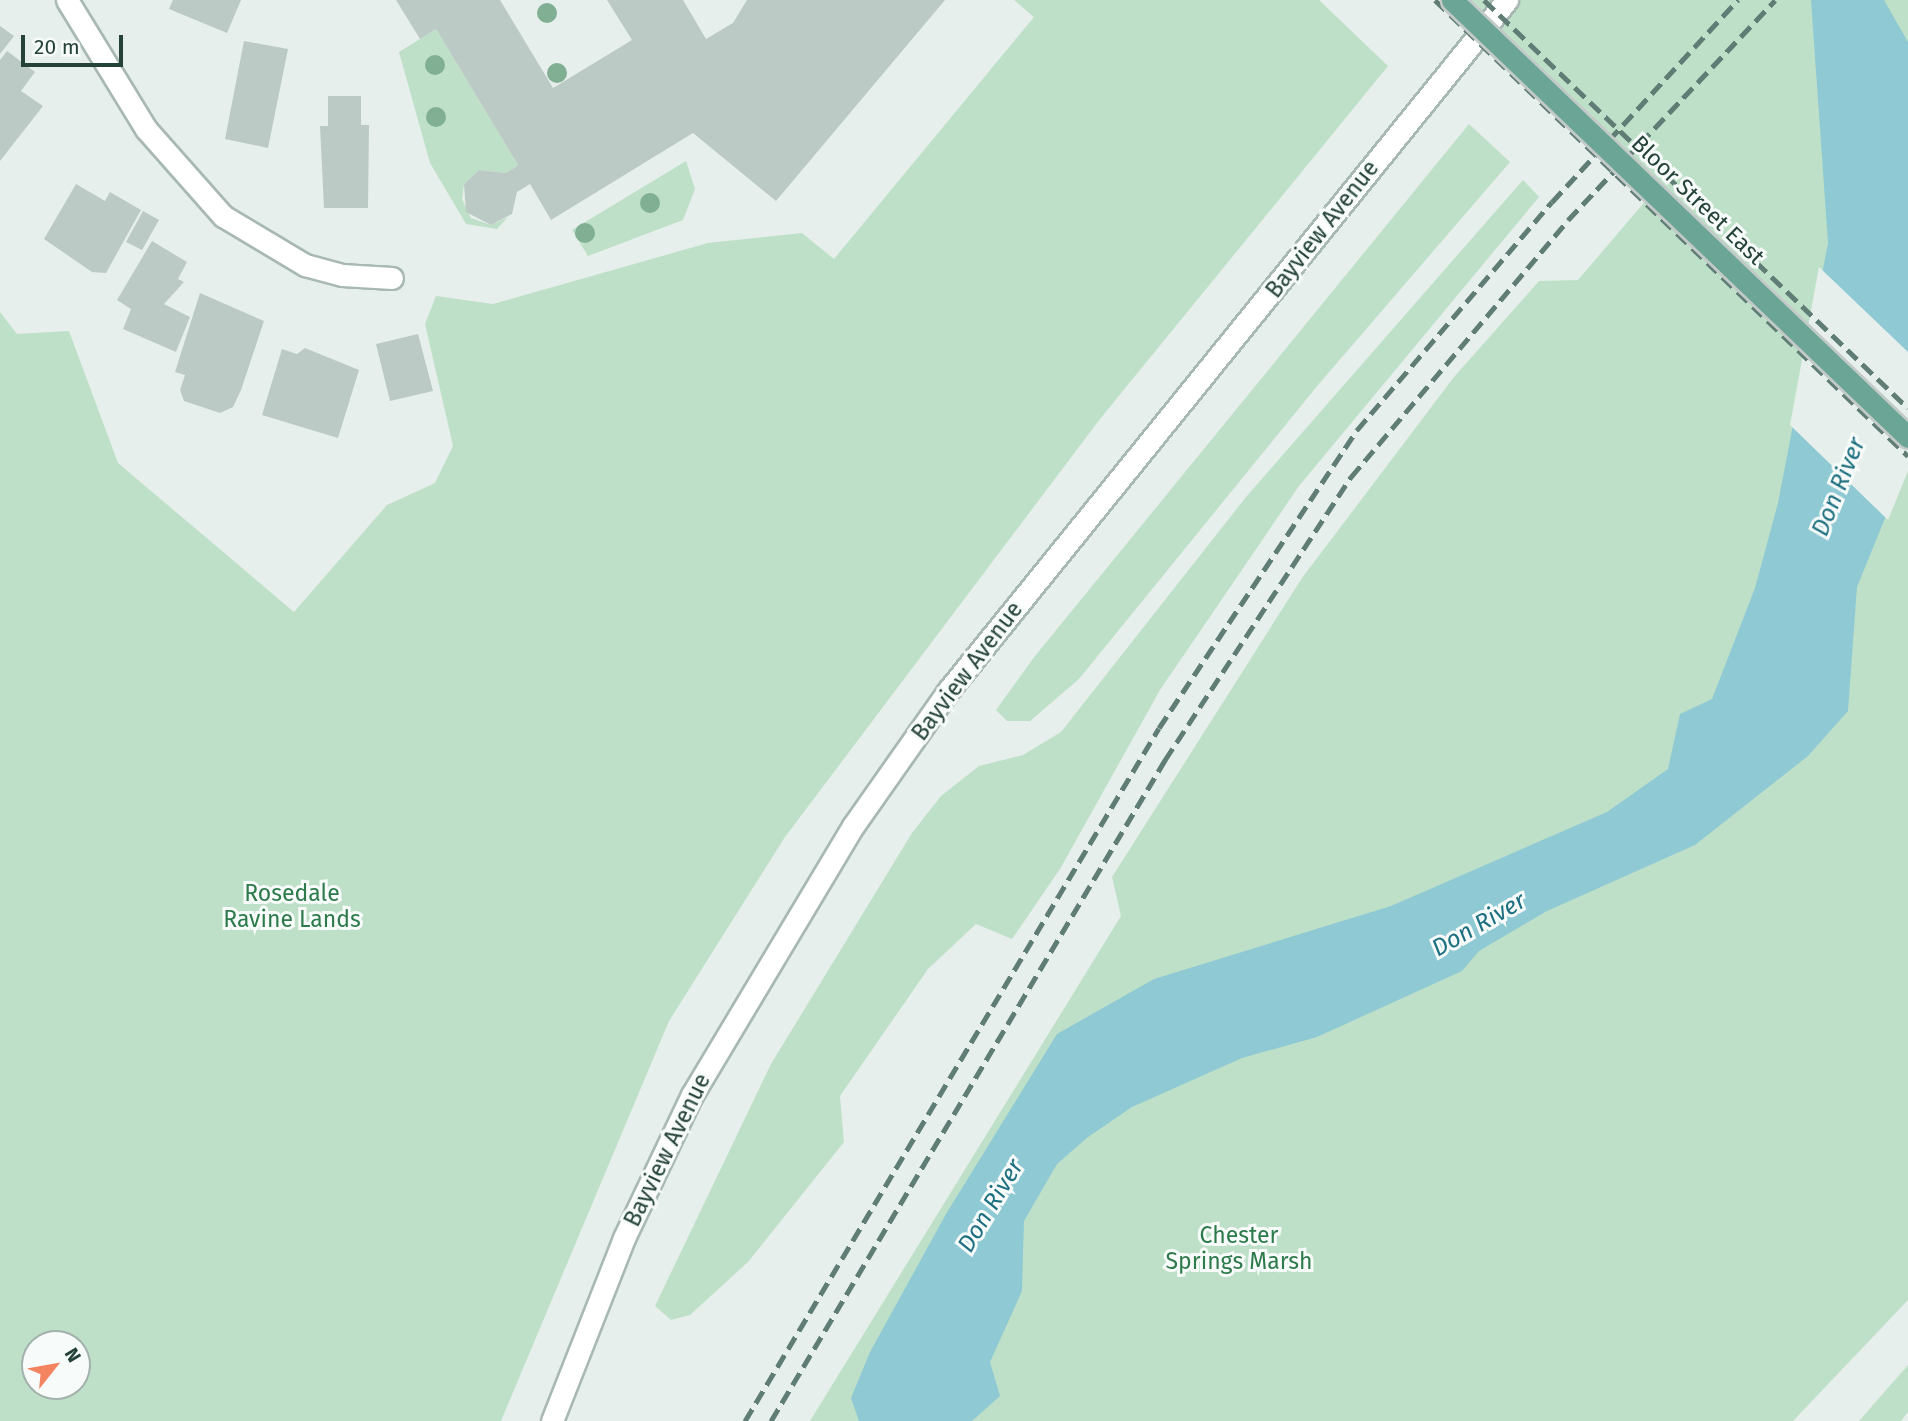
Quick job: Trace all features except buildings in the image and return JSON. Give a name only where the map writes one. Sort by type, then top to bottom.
[{"type":"main road","points":[[67,0],[146,129],[223,216],[305,265],[342,275],[392,278]]},
{"type":"main road","name":"Bloor Street East","points":[[1452,0],[1908,437]]},
{"type":"main road","name":"Bayview Avenue","points":[[552,1421],[624,1238],[692,1095],[853,826],[948,691],[1507,0]]},
{"type":"green space","name":"Rosedale Ravine Lands","points":[[1014,0],[1319,0],[1388,66],[1100,419],[785,837],[669,1021],[501,1421],[0,1421],[0,312],[17,334],[69,331],[118,463],[294,612],[387,505],[435,483],[453,446],[425,324],[436,296],[493,304],[708,243],[802,233],[834,259],[1034,17]]},
{"type":"green space","name":"Chester Springs Marsh","points":[[1469,0],[1908,0],[1908,1300],[1793,1421],[810,1421],[1121,916],[1112,877],[1302,578],[1454,377],[1539,281],[1578,280],[1648,198]]},
{"type":"green space","points":[[436,29],[518,165],[506,173],[479,170],[464,184],[462,199],[471,218],[491,225],[508,217],[497,229],[466,224],[430,163],[399,52]]},
{"type":"green space","points":[[1469,124],[1510,162],[1318,385],[1079,679],[1030,721],[1007,721],[996,710],[1035,656]]},
{"type":"green space","points":[[686,161],[695,189],[683,220],[588,256],[572,230]]},
{"type":"green space","points":[[1523,180],[1539,197],[1299,486],[1160,690],[1060,869],[1012,939],[976,924],[928,969],[840,1096],[844,1142],[748,1262],[690,1315],[671,1320],[655,1306],[771,1064],[912,833],[941,796],[979,766],[1023,755],[1061,732],[1246,497]]},
{"type":"green space","points":[[1908,1365],[1908,1412],[1901,1421],[1859,1421]]},
{"type":"water","name":"Don River","points":[[1811,0],[1884,0],[1908,42],[1908,462],[1857,587],[1848,711],[1808,756],[1695,845],[1547,911],[1479,951],[1462,971],[1317,1037],[1242,1058],[1132,1107],[1088,1137],[1057,1164],[1024,1221],[1022,1291],[990,1362],[1000,1396],[972,1421],[859,1421],[851,1398],[870,1352],[946,1214],[1057,1034],[1154,979],[1391,906],[1607,812],[1668,769],[1680,714],[1712,699],[1755,588],[1778,503],[1828,243]]},
{"type":"pier","points":[[1819,267],[1908,352],[1908,471],[1888,520],[1790,425]]},
{"type":"railway","points":[[1435,0],[1908,456]]},
{"type":"railway","points":[[1484,0],[1908,408]]},
{"type":"railway","points":[[745,1421],[1159,728],[1357,430],[1552,202],[1738,0]]},
{"type":"railway","points":[[771,1421],[1165,760],[1351,477],[1568,220],[1775,0]]}]
